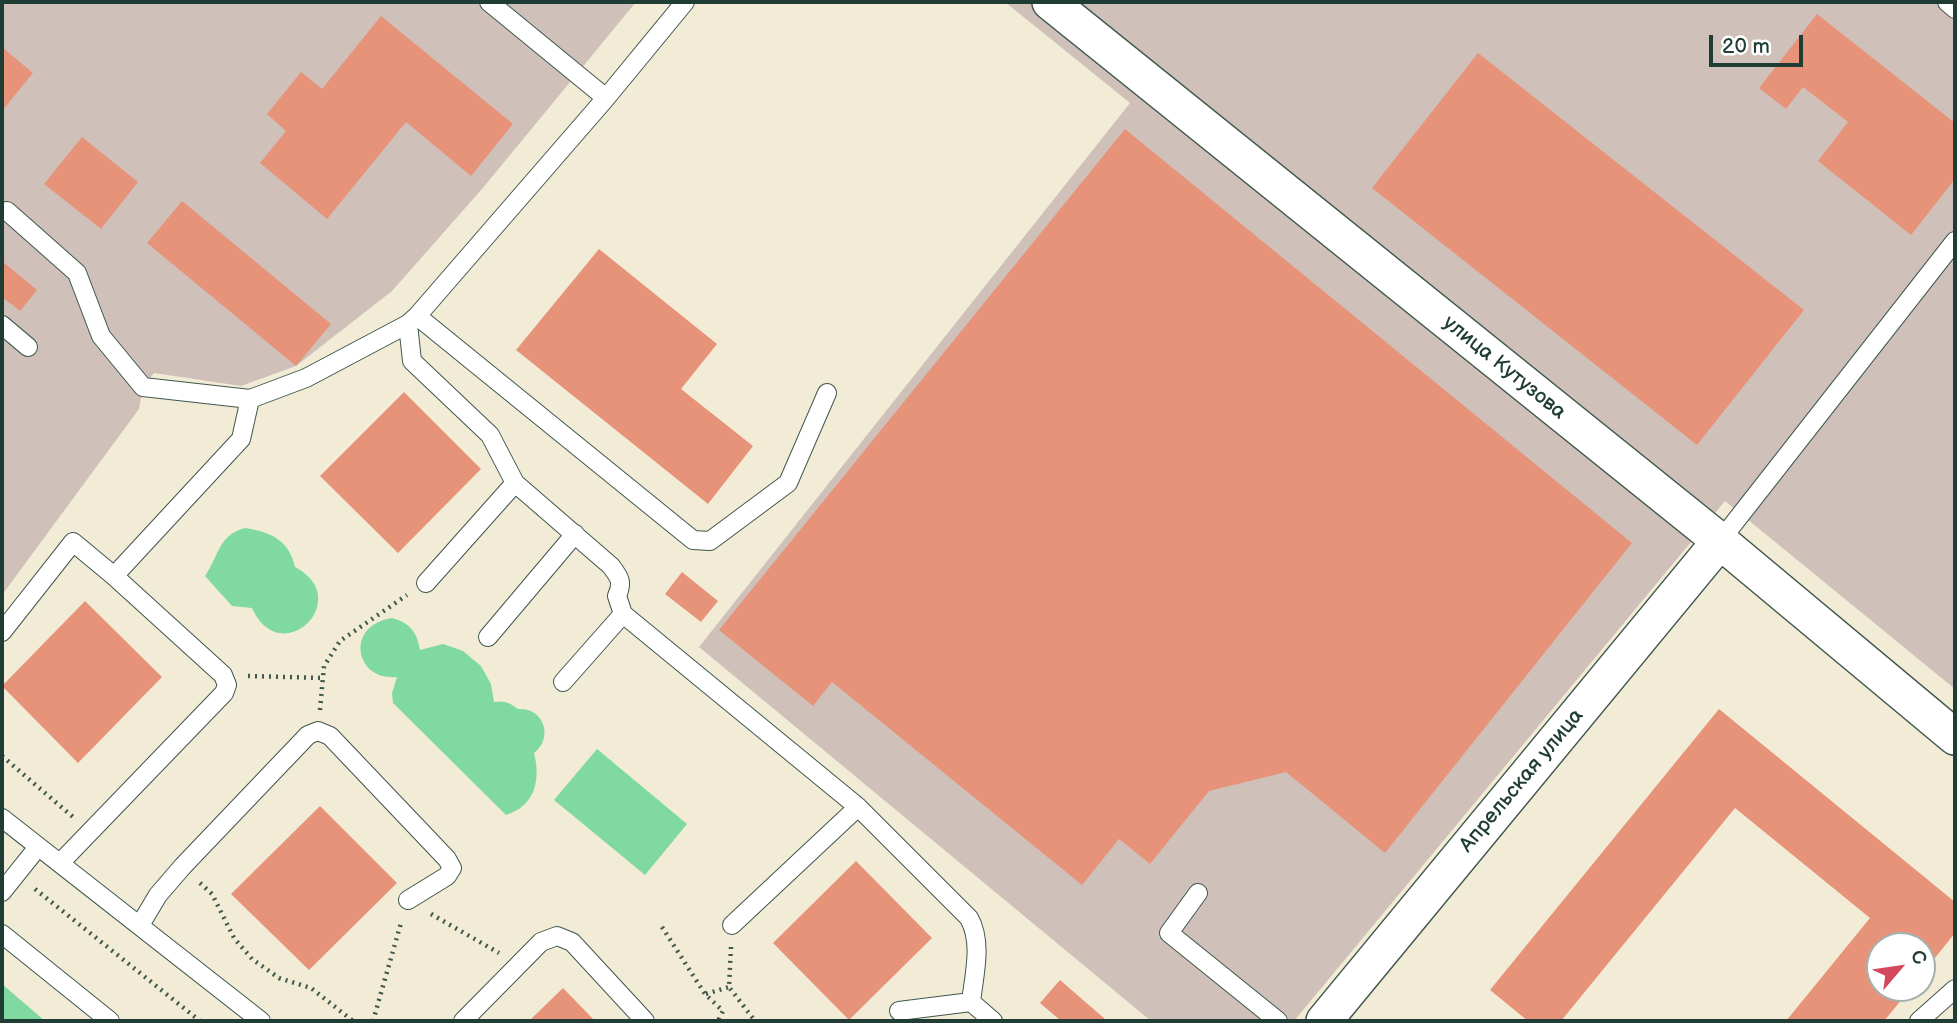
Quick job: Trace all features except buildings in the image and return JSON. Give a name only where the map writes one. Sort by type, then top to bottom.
[{"type":"street","name":"улица Кутузова","points":[[1050,2],[1720,541],[1955,737]]},
{"type":"street","name":"Апрельская улица","points":[[1324,1021],[1720,541]]},
{"type":"lane","points":[[489,2],[606,97]]},
{"type":"lane","points":[[7,211],[77,273],[101,336],[143,387],[250,399],[306,379],[413,320],[685,2]]},
{"type":"lane","points":[[1947,2],[1955,9]]},
{"type":"lane","points":[[1720,541],[1955,241]]},
{"type":"lane","points":[[413,320],[693,541],[710,541],[788,483],[827,393]]},
{"type":"lane","points":[[413,320],[412,360],[490,435],[515,483],[611,566],[619,577],[621,587],[617,596],[623,614],[858,807],[969,918],[975,927],[977,944],[971,1002]]},
{"type":"lane","points":[[2,324],[28,346]]},
{"type":"lane","points":[[114,576],[241,439],[250,399]]},
{"type":"lane","points":[[426,583],[515,483]]},
{"type":"lane","points":[[488,637],[575,534]]},
{"type":"lane","points":[[2,632],[73,542],[223,675],[227,685],[224,693],[60,863]]},
{"type":"lane","points":[[563,682],[623,614]]},
{"type":"lane","points":[[140,925],[158,895],[183,866],[308,736],[318,731],[330,736],[447,859],[452,868],[447,876],[408,900]]},
{"type":"lane","points":[[732,925],[858,807]]},
{"type":"lane","points":[[2,818],[261,1021]]},
{"type":"lane","points":[[2,892],[38,847]]},
{"type":"lane","points":[[1198,893],[1169,933],[1278,1021]]},
{"type":"lane","points":[[2,934],[110,1021]]},
{"type":"lane","points":[[463,1021],[541,942],[557,936],[572,942],[645,1021]]},
{"type":"lane","points":[[1924,1019],[1955,989]]},
{"type":"lane","points":[[899,1011],[971,1002],[993,1021]]},
{"type":"path","points":[[318,731],[324,666],[340,641],[426,583]]},
{"type":"path","points":[[223,675],[323,678]]},
{"type":"path","points":[[2,756],[90,832]]},
{"type":"path","points":[[183,866],[212,894],[234,938],[252,958],[279,978],[311,988],[353,1021]]},
{"type":"path","points":[[16,873],[200,1021]]},
{"type":"path","points":[[373,1021],[408,900],[518,964]]},
{"type":"path","points":[[732,925],[729,987],[755,1021]]},
{"type":"path","points":[[662,927],[705,994],[723,1011],[718,1021]]},
{"type":"path","points":[[705,994],[729,987]]},
{"type":"shaded area","points":[[2,2],[636,2],[482,189],[392,291],[296,366],[241,386],[154,373],[143,387],[139,409],[2,595]]},
{"type":"shaded area","points":[[1005,2],[1955,2],[1955,689],[1725,501],[1294,1021],[1151,1021],[699,647],[1130,103]]},
{"type":"green space","points":[[245,528],[278,539],[288,550],[295,567],[312,581],[318,596],[316,611],[307,624],[294,632],[280,633],[265,626],[252,608],[232,606],[205,576],[224,541],[236,531]]},
{"type":"green space","points":[[392,618],[412,629],[420,650],[443,644],[463,651],[481,666],[491,684],[494,702],[507,702],[540,718],[545,732],[544,740],[534,753],[537,773],[534,791],[516,811],[506,815],[393,703],[392,693],[397,677],[383,676],[371,670],[364,662],[362,641],[367,631],[377,623]]},
{"type":"green space","points":[[597,749],[687,824],[645,875],[554,800]]},
{"type":"green space","points":[[2,984],[45,1021],[2,1021]]}]
